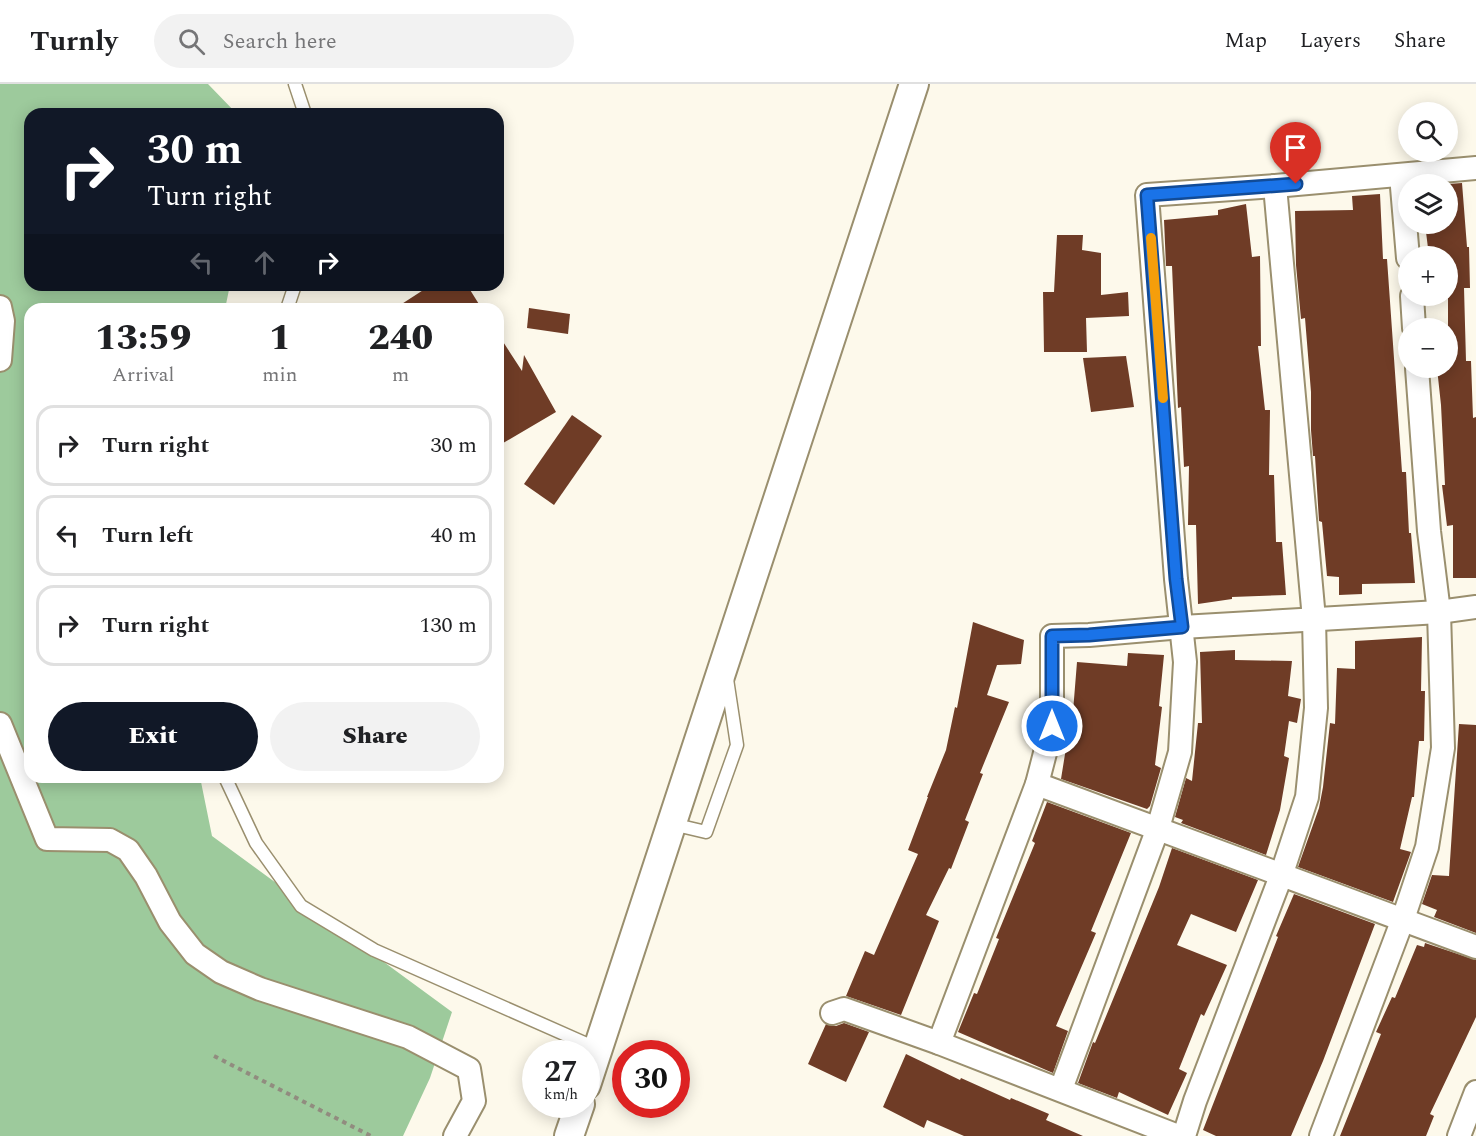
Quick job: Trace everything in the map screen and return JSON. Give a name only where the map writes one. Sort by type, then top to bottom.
[{"type":"street","points":[[600,1046],[914,84]]},
{"type":"street","points":[[1412,174],[1476,168]]},
{"type":"street","points":[[1061,1089],[1158,828],[1180,752],[1185,662],[1176,579],[1147,195],[1398,175]]},
{"type":"street","points":[[1184,1136],[1195,1101],[1281,876],[1307,797],[1316,708],[1314,619],[1275,186]]},
{"type":"street","points":[[0,307],[3,321],[0,360]]},
{"type":"street","points":[[1321,1136],[1403,920],[1427,847],[1443,748],[1439,612],[1429,531],[1418,378]]},
{"type":"street","points":[[939,1043],[1037,784],[1052,726],[1052,636],[1439,612],[1476,606]]},
{"type":"street","points":[[0,724],[24,782]]},
{"type":"street","points":[[24,783],[48,840],[110,840],[128,850],[146,876],[170,922],[195,954],[221,972],[260,989],[408,1037],[469,1069],[474,1101],[454,1136]]},
{"type":"street","points":[[1037,784],[1476,947]]},
{"type":"street","points":[[832,1013],[844,1009],[1061,1089],[1178,1136]]},
{"type":"street","points":[[1459,1136],[1476,1092]]},
{"type":"street","points":[[569,1136],[575,1118]]},
{"type":"lane","points":[[295,84],[303,108]]},
{"type":"lane","points":[[228,783],[256,843],[302,906],[374,950],[579,1040]]},
{"type":"path","points":[[214,1056],[371,1136]]},
{"type":"green space","points":[[0,84],[208,84],[231,108],[24,108],[24,291],[229,291],[226,303],[24,303],[24,783],[201,783],[212,836],[452,1012],[430,1078],[403,1136],[0,1136]]},
{"type":"building","points":[[1458,183],[1462,183],[1467,247],[1469,247],[1470,288],[1464,288],[1466,361],[1471,361],[1473,418],[1476,417],[1476,578],[1453,578],[1453,525],[1447,526],[1442,485],[1445,485],[1438,378],[1458,378],[1458,318],[1448,318],[1448,306],[1458,306],[1458,246],[1428,246],[1426,234],[1458,234]]},
{"type":"building","points":[[1380,194],[1383,259],[1387,259],[1402,472],[1406,472],[1409,533],[1411,533],[1415,583],[1362,584],[1362,594],[1339,595],[1339,577],[1327,576],[1322,522],[1319,521],[1305,318],[1301,319],[1296,265],[1295,211],[1353,210],[1352,196]]},
{"type":"building","points":[[1246,204],[1252,257],[1260,256],[1261,346],[1258,346],[1265,410],[1270,410],[1269,475],[1274,475],[1276,542],[1282,542],[1286,595],[1232,597],[1232,599],[1198,604],[1196,525],[1188,525],[1189,466],[1184,467],[1181,407],[1178,408],[1172,266],[1166,266],[1164,220],[1218,215],[1218,210]]},
{"type":"building","points":[[1057,235],[1083,235],[1082,250],[1101,253],[1101,295],[1128,292],[1129,316],[1086,318],[1087,352],[1044,352],[1043,292],[1054,292]]},
{"type":"building","points":[[422,291],[471,291],[478,303],[403,303]]},
{"type":"building","points":[[529,308],[570,314],[568,334],[527,328]]},
{"type":"building","points":[[504,343],[522,371],[524,355],[556,412],[504,442]]},
{"type":"building","points":[[1126,356],[1134,407],[1091,412],[1083,358]]},
{"type":"building","points":[[572,415],[602,436],[554,505],[524,484]]},
{"type":"building","points":[[973,622],[1024,640],[1021,664],[997,665],[987,695],[1009,702],[980,773],[983,774],[965,820],[969,822],[951,869],[949,868],[926,915],[939,921],[901,1015],[846,996],[865,951],[874,955],[918,854],[908,850],[946,750],[955,707],[957,708]]},
{"type":"building","points":[[1422,637],[1421,691],[1425,691],[1424,741],[1419,741],[1414,797],[1412,797],[1400,849],[1411,852],[1393,902],[1298,867],[1319,808],[1330,723],[1335,724],[1337,668],[1355,669],[1355,641]]},
{"type":"building","points":[[1235,650],[1235,660],[1292,661],[1288,696],[1301,699],[1297,723],[1289,721],[1284,756],[1289,758],[1280,810],[1266,855],[1181,823],[1183,820],[1175,817],[1186,778],[1192,781],[1198,723],[1202,723],[1200,652]]},
{"type":"building","points":[[1128,653],[1164,655],[1159,706],[1162,707],[1155,765],[1161,768],[1150,806],[1147,809],[1061,779],[1070,723],[1072,724],[1077,662],[1127,666]]},
{"type":"building","points":[[1459,724],[1476,725],[1476,933],[1434,917],[1437,910],[1422,904],[1432,875],[1449,876]]},
{"type":"building","points":[[1047,802],[1131,833],[1091,931],[1096,933],[1056,1026],[1068,1031],[1053,1073],[958,1032],[974,993],[977,994],[999,939],[996,938],[1035,843],[1032,841]]},
{"type":"building","points":[[1172,848],[1258,880],[1236,932],[1191,914],[1177,945],[1227,965],[1204,1016],[1201,1014],[1179,1069],[1187,1073],[1168,1115],[1119,1092],[1117,1098],[1078,1083],[1159,887]]},
{"type":"building","points":[[1294,894],[1375,924],[1323,1061],[1291,1136],[1216,1136],[1203,1130]]},
{"type":"building","points":[[1425,943],[1476,960],[1476,1017],[1430,1114],[1434,1116],[1426,1136],[1340,1136],[1381,1034],[1376,1032],[1392,997],[1395,998],[1417,945],[1424,947]]},
{"type":"building","points":[[844,1023],[869,1032],[846,1082],[808,1064],[826,1024],[836,1026]]},
{"type":"building","points":[[906,1054],[960,1080],[961,1078],[1010,1100],[1011,1098],[1049,1114],[1046,1120],[1083,1136],[964,1136],[927,1120],[924,1128],[883,1107]]},
{"type":"slow traffic","points":[[1151,238],[1163,398]]},
{"type":"route","points":[[1052,726],[1052,636],[1182,627],[1176,579],[1147,195],[1296,184]]}]
